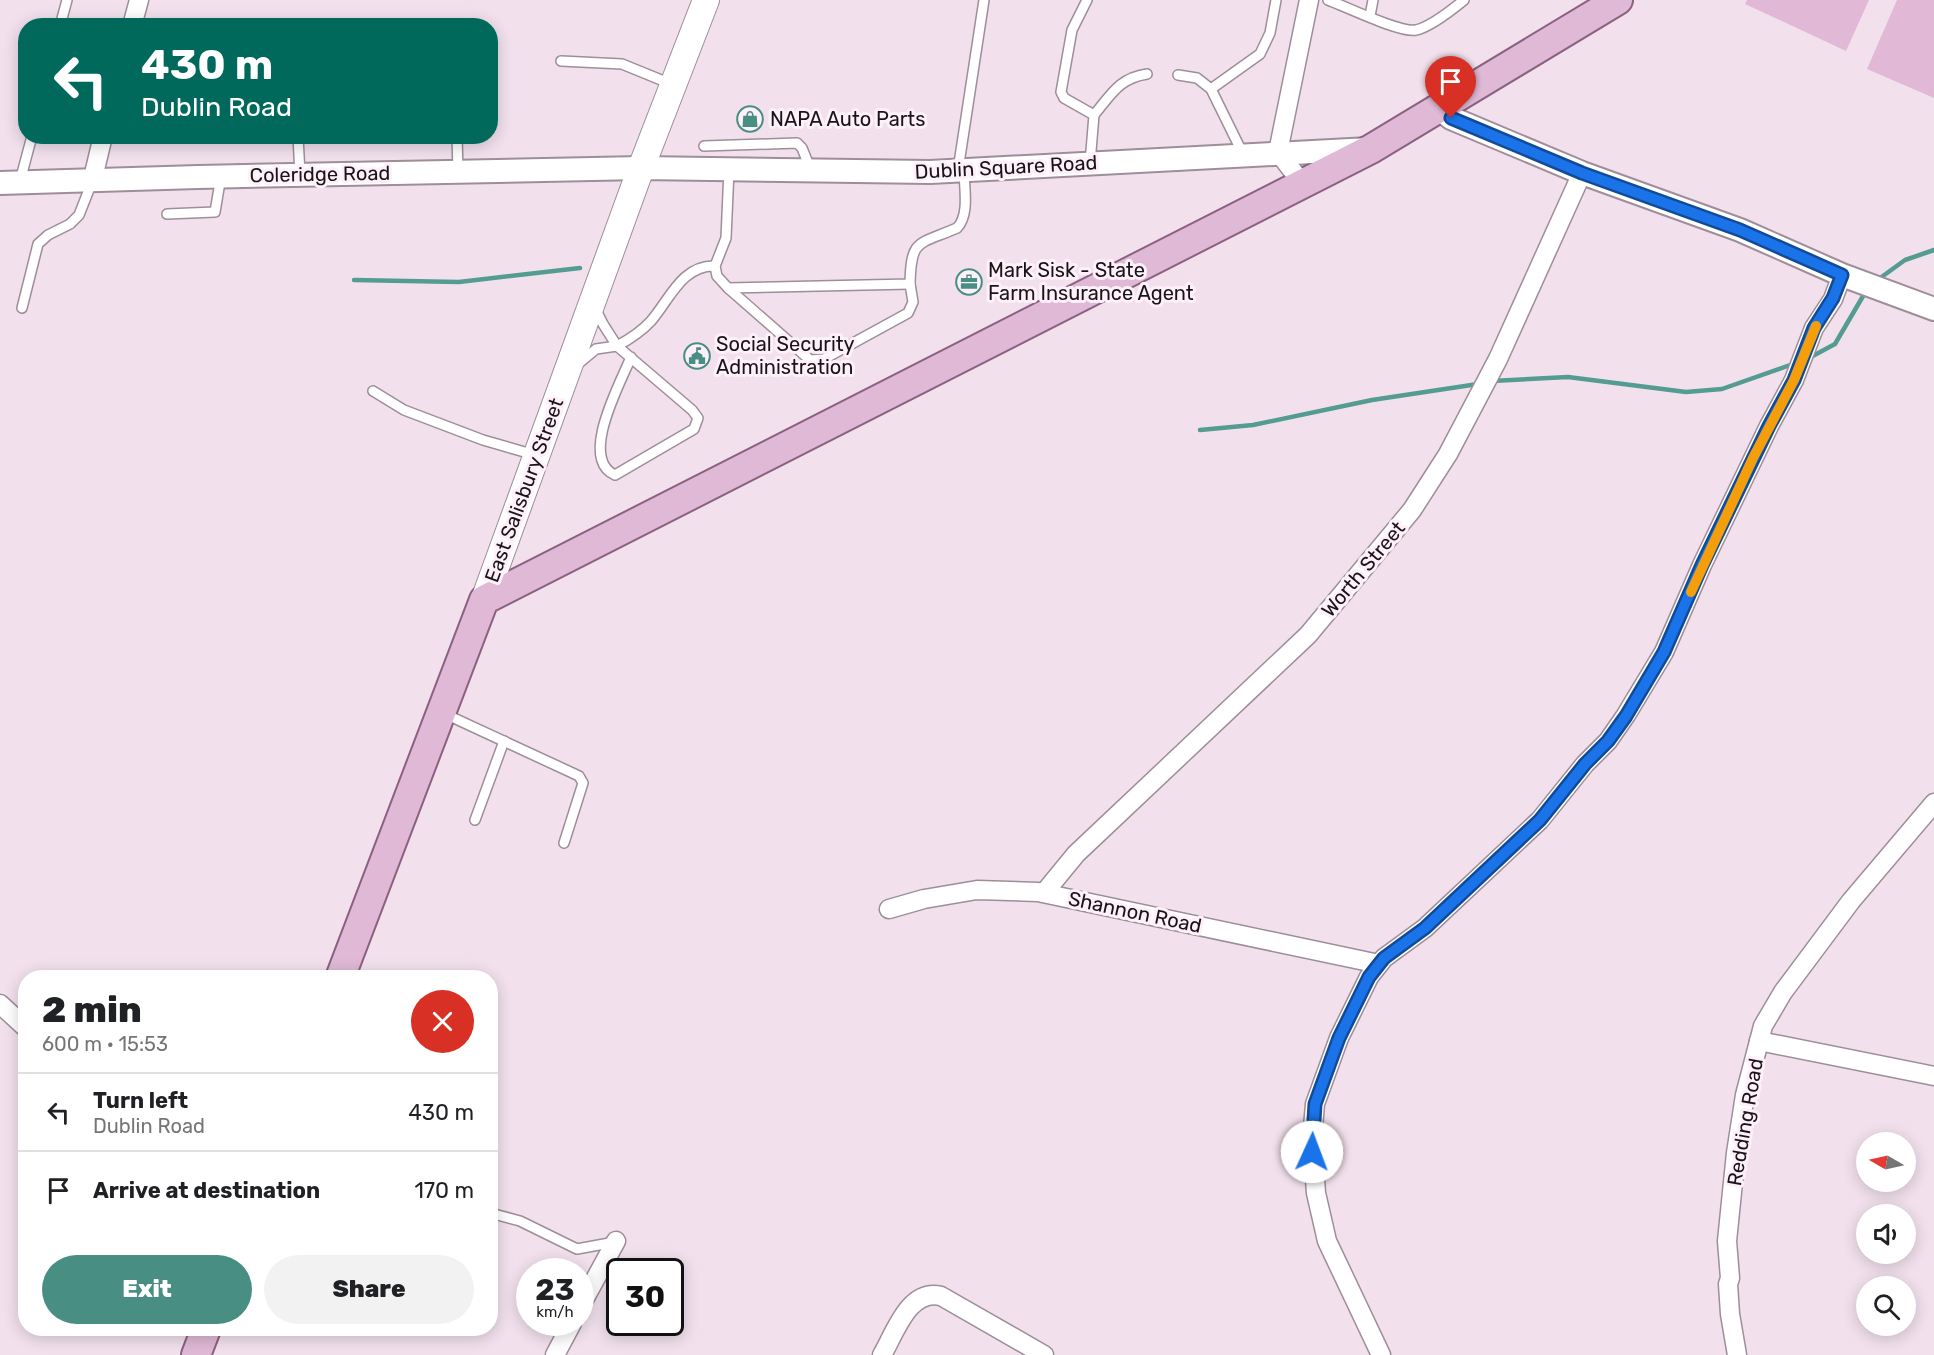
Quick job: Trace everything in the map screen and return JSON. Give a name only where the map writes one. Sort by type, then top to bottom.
[{"type":"main road","name":"East Salisbury Street","points":[[343,970],[484,600],[641,168],[706,0]]},
{"type":"main road","points":[[484,600],[1371,148],[1618,0]]},
{"type":"main road","points":[[196,1355],[203,1336]]},
{"type":"street","points":[[134,18],[139,0]]},
{"type":"street","points":[[1302,183],[1278,152],[1310,0]]},
{"type":"street","points":[[1438,108],[1451,118],[1582,173],[1740,230],[1842,275],[1934,309]]},
{"type":"street","points":[[92,182],[101,144]]},
{"type":"street","name":"Dublin Square Road","points":[[641,168],[961,170],[1371,148]]},
{"type":"street","name":"Coleridge Road","points":[[10,183],[300,174],[641,168]]},
{"type":"street","name":"Worth Street","points":[[1044,893],[1076,854],[1308,635],[1412,510],[1448,454],[1498,359],[1582,173]]},
{"type":"street","points":[[1381,1355],[1350,1294],[1322,1227],[1323,1218],[1312,1166],[1312,1139],[1315,1104],[1330,1058],[1369,977],[1384,958],[1425,928],[1540,820],[1585,764],[1608,741],[1626,716],[1664,652],[1702,565],[1764,435],[1794,380],[1814,328],[1833,298],[1842,275]]},
{"type":"street","name":"Redding Road","points":[[1737,1355],[1730,1314],[1728,1284],[1731,1278],[1727,1241],[1736,1153],[1745,1095],[1763,1026],[1783,992],[1851,901],[1934,803]]},
{"type":"street","name":"Shannon Road","points":[[889,909],[924,899],[977,890],[1044,893],[1379,964]]},
{"type":"street","points":[[0,1004],[18,1021]]},
{"type":"street","points":[[1759,1041],[1934,1076]]},
{"type":"street","points":[[594,1281],[616,1241]]},
{"type":"street","points":[[882,1355],[913,1304],[927,1295],[940,1296],[1044,1355]]},
{"type":"street","points":[[555,1355],[565,1336]]},
{"type":"lane","points":[[62,18],[67,0]]},
{"type":"lane","points":[[729,169],[726,238],[715,266],[717,276],[810,360],[824,359],[908,313],[914,302],[910,284],[911,258],[914,250],[920,244],[957,228],[964,216],[961,170],[984,0]]},
{"type":"lane","points":[[1087,0],[1072,30],[1061,92],[1064,98],[1094,115]]},
{"type":"lane","points":[[1211,90],[1260,54],[1269,33],[1276,0]]},
{"type":"lane","points":[[1328,0],[1391,26],[1416,30],[1449,12],[1464,0]]},
{"type":"lane","points":[[1370,16],[1373,0]]},
{"type":"lane","points":[[561,61],[622,64],[673,85]]},
{"type":"lane","points":[[1090,163],[1094,115],[1122,82],[1130,77],[1147,74]]},
{"type":"lane","points":[[1178,75],[1197,78],[1211,90],[1243,154]]},
{"type":"lane","points":[[704,146],[796,143],[802,148],[811,170]]},
{"type":"lane","points":[[10,183],[28,144]]},
{"type":"lane","points":[[298,144],[300,174]]},
{"type":"lane","points":[[457,144],[458,172]]},
{"type":"lane","points":[[167,214],[215,212],[221,176]]},
{"type":"lane","points":[[22,308],[38,244],[48,235],[70,224],[79,215],[92,182]]},
{"type":"lane","points":[[564,379],[596,349],[617,346],[634,337],[651,320],[689,273],[700,267],[715,266]]},
{"type":"lane","points":[[728,288],[910,284]]},
{"type":"lane","points":[[592,302],[617,346],[631,357],[693,410],[698,418],[694,429],[615,475],[603,465],[598,452],[601,431],[631,357]]},
{"type":"lane","points":[[373,391],[404,410],[483,440],[536,455]]},
{"type":"lane","points":[[441,712],[579,776],[583,783],[564,843]]},
{"type":"lane","points":[[475,820],[504,741]]},
{"type":"lane","points":[[498,1215],[520,1221],[577,1249],[616,1241]]},
{"type":"shaded area","points":[[1747,0],[1869,0],[1846,51],[1745,4]]},
{"type":"shaded area","points":[[1897,0],[1934,0],[1934,98],[1867,69]]},
{"type":"waterway","points":[[1876,281],[1905,260],[1934,250]]},
{"type":"waterway","points":[[354,280],[459,282],[580,268]]},
{"type":"waterway","points":[[1809,358],[1835,344],[1866,291]]},
{"type":"waterway","points":[[1492,381],[1568,377],[1686,392],[1722,389],[1793,364]]},
{"type":"waterway","points":[[1200,430],[1253,425],[1372,400],[1478,384]]},
{"type":"slow traffic","points":[[1691,592],[1753,458],[1794,380],[1816,326]]},
{"type":"place","name":"NAPA Auto Parts","points":[[750,119]]},
{"type":"place","name":"Mark Sisk - State Farm Insurance Agent","points":[[969,282]]},
{"type":"place","name":"Social Security Administration","points":[[697,356]]},
{"type":"route","points":[[1312,1152],[1315,1104],[1330,1058],[1369,977],[1384,958],[1425,928],[1522,834],[1540,820],[1585,764],[1608,741],[1626,716],[1664,652],[1702,565],[1769,426],[1794,380],[1814,328],[1833,298],[1842,275],[1740,230],[1658,198],[1582,173],[1451,118]]}]
